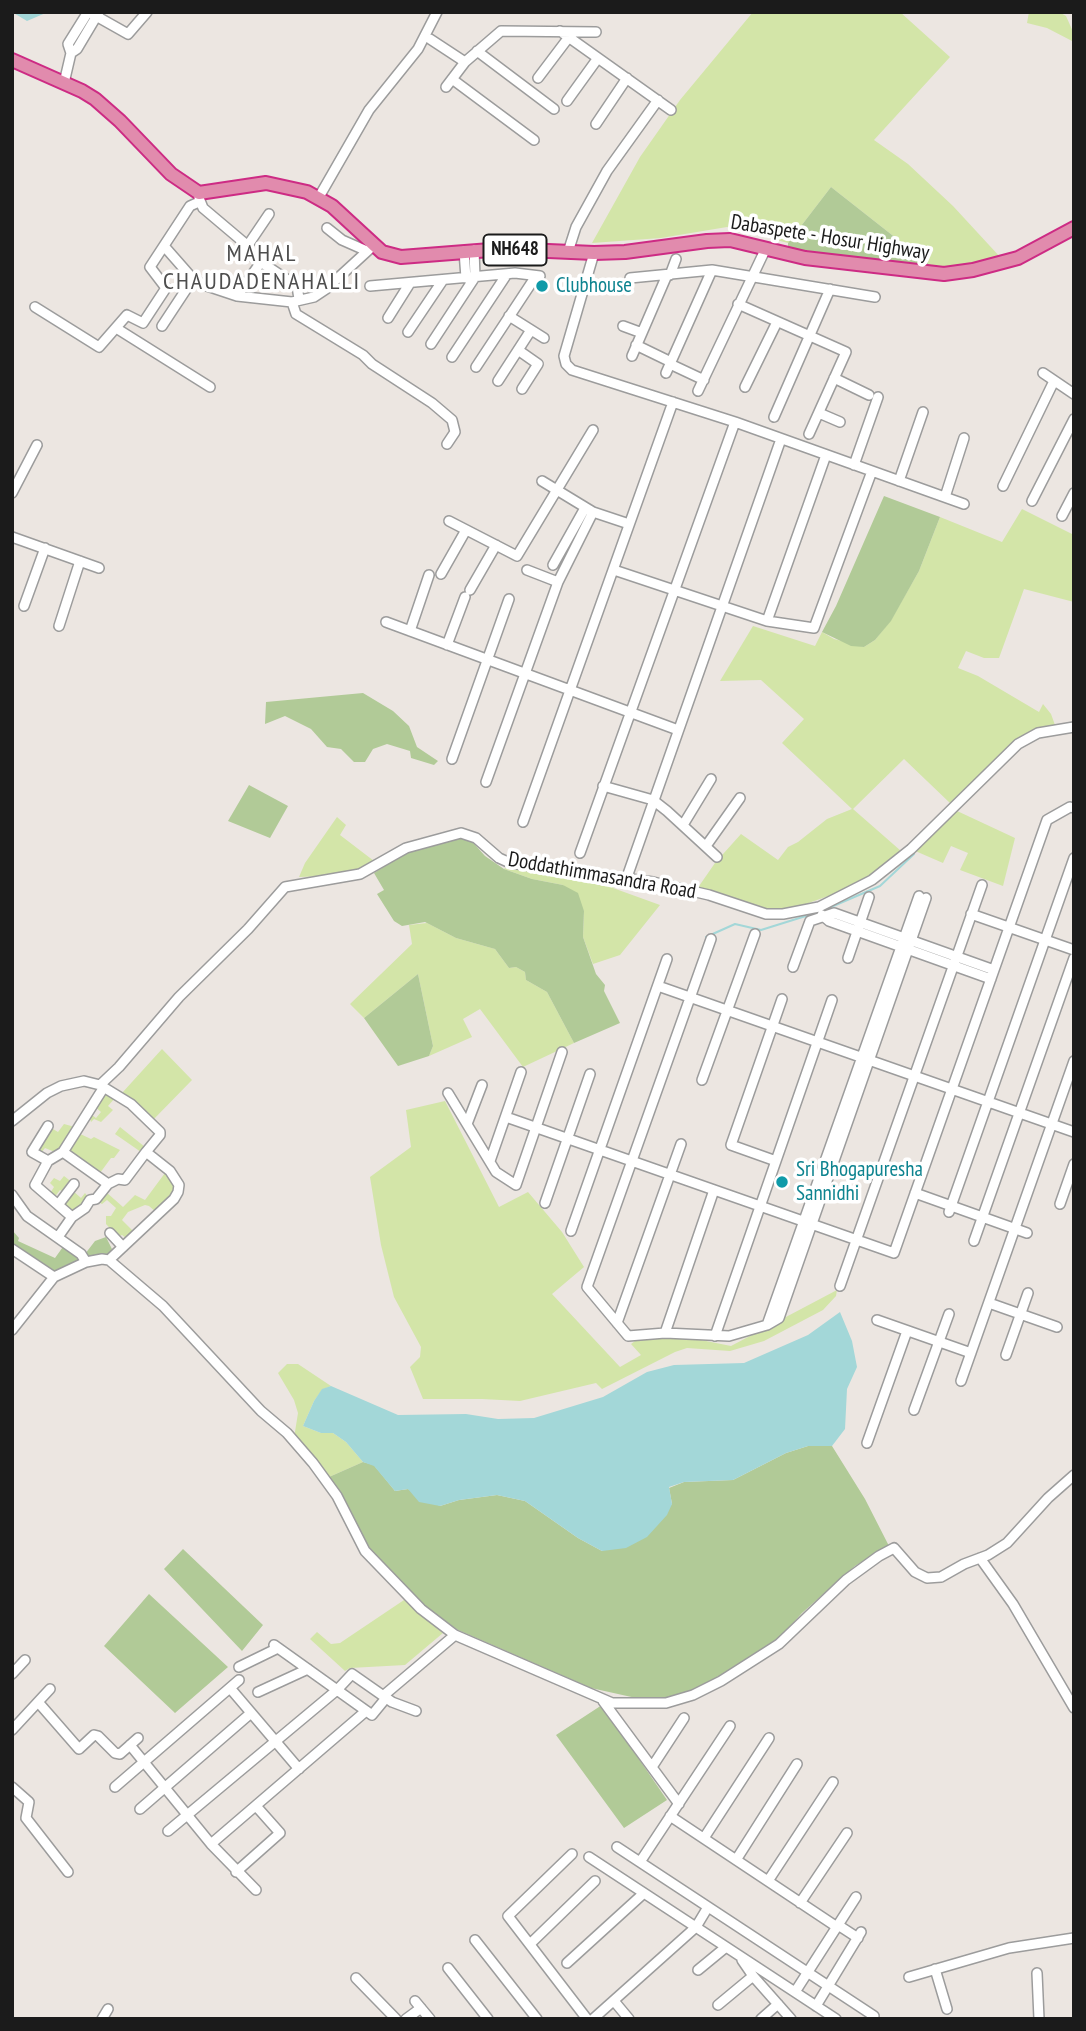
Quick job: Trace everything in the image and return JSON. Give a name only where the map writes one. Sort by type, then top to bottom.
[{"type":"highway","points":[[12,60],[82,91],[109,110],[171,174],[199,198]]},
{"type":"highway","name":"Dabaspete - Hosur Highway","points":[[199,198],[266,183],[307,192],[332,206],[370,248],[401,257],[503,249],[625,252],[730,240],[805,258],[944,274],[973,271],[1018,258],[1074,228]]},
{"type":"street","points":[[64,83],[71,53],[77,49],[93,13],[128,34],[147,12]]},
{"type":"street","points":[[319,197],[369,110],[418,49],[437,12]]},
{"type":"street","points":[[559,30],[671,110]]},
{"type":"street","points":[[446,87],[464,62],[500,32],[596,32]]},
{"type":"street","points":[[538,78],[569,37]]},
{"type":"street","points":[[430,39],[464,62]]},
{"type":"street","points":[[477,51],[554,109]]},
{"type":"street","points":[[567,101],[598,58]]},
{"type":"street","points":[[596,124],[627,78]]},
{"type":"street","points":[[452,79],[534,140]]},
{"type":"street","points":[[568,252],[576,227],[607,171],[658,100]]},
{"type":"street","points":[[35,307],[99,347],[127,315],[143,323],[166,288],[150,267],[190,206],[199,198],[248,246]]},
{"type":"street","points":[[269,214],[244,251],[298,286],[296,314],[363,355],[452,420],[455,432],[447,444]]},
{"type":"street","points":[[327,228],[342,240],[370,248]]},
{"type":"street","points":[[164,246],[193,279],[207,286],[237,296],[296,301],[314,297],[326,289],[370,248]]},
{"type":"street","points":[[698,391],[766,248]]},
{"type":"street","points":[[431,344],[470,277],[469,251]]},
{"type":"street","points":[[594,253],[564,356],[566,364],[572,370],[735,422],[964,504]]},
{"type":"street","points":[[632,356],[676,259]]},
{"type":"street","points":[[237,296],[261,262]]},
{"type":"street","points":[[669,367],[712,270]]},
{"type":"street","points":[[630,278],[712,270],[875,296]]},
{"type":"street","points":[[452,358],[507,274]]},
{"type":"street","points":[[370,286],[507,274],[538,276],[476,367]]},
{"type":"street","points":[[162,326],[193,279]]},
{"type":"street","points":[[408,332],[443,280]]},
{"type":"street","points":[[388,318],[410,283]]},
{"type":"street","points":[[774,417],[830,289]]},
{"type":"street","points":[[738,304],[846,352],[809,434]]},
{"type":"street","points":[[509,316],[544,338]]},
{"type":"street","points":[[745,387],[777,322]]},
{"type":"street","points":[[623,326],[642,333]]},
{"type":"street","points":[[116,328],[210,387]]},
{"type":"street","points":[[498,381],[531,330]]},
{"type":"street","points":[[636,345],[669,367],[704,380]]},
{"type":"street","points":[[518,350],[538,364],[522,389]]},
{"type":"street","points":[[1044,373],[1074,394]]},
{"type":"street","points":[[834,378],[874,396],[854,465]]},
{"type":"street","points":[[1003,486],[1054,381]]},
{"type":"street","points":[[523,822],[673,402]]},
{"type":"street","points":[[899,481],[923,412]]},
{"type":"street","points":[[819,413],[840,422]]},
{"type":"street","points":[[1032,501],[1074,419]]},
{"type":"street","points":[[580,853],[735,422]]},
{"type":"street","points":[[449,521],[517,556],[593,430]]},
{"type":"street","points":[[945,497],[964,438]]},
{"type":"street","points":[[626,877],[781,439]]},
{"type":"street","points":[[12,493],[37,445]]},
{"type":"street","points":[[767,621],[826,455]]},
{"type":"street","points":[[614,570],[767,621],[814,628],[872,471]]},
{"type":"street","points":[[542,481],[589,510],[629,524]]},
{"type":"street","points":[[1062,516],[1074,493]]},
{"type":"street","points":[[553,565],[589,510]]},
{"type":"street","points":[[486,782],[558,582],[589,510]]},
{"type":"street","points":[[441,574],[466,530]]},
{"type":"street","points":[[12,537],[99,568]]},
{"type":"street","points":[[447,645],[468,593],[496,545]]},
{"type":"street","points":[[24,606],[45,548]]},
{"type":"street","points":[[59,626],[80,561]]},
{"type":"street","points":[[527,570],[558,582]]},
{"type":"street","points":[[410,631],[429,575]]},
{"type":"street","points":[[452,759],[509,599]]},
{"type":"street","points":[[386,622],[678,730]]},
{"type":"street","name":"Doddathimmasandra Road","points":[[63,1152],[102,1086],[178,997],[248,929],[285,887],[360,874],[406,848],[461,833],[476,838],[499,858],[510,863],[626,877],[709,895],[766,914],[783,914],[819,906],[872,880],[893,864],[1027,738],[1038,733],[1074,727]]},
{"type":"street","points":[[683,825],[711,779]]},
{"type":"street","points":[[603,786],[653,800],[717,857]]},
{"type":"street","points":[[706,846],[740,798]]},
{"type":"street","points":[[506,1117],[894,1253],[1047,820],[1070,807],[1074,808]]},
{"type":"street","points":[[950,1209],[1074,858]]},
{"type":"street","points":[[840,1286],[982,885]]},
{"type":"street","points":[[848,958],[869,897]]},
{"type":"street","points":[[711,939],[587,1287],[628,1336],[665,1333],[729,1336],[767,1325],[779,1318],[808,1223],[923,897]]},
{"type":"street","points":[[819,906],[823,917]]},
{"type":"street","points":[[971,914],[1074,950]]},
{"type":"street","points":[[793,967],[810,921],[823,917],[993,974]]},
{"type":"street","points":[[702,1080],[755,934]]},
{"type":"street","points":[[974,1241],[1074,958]]},
{"type":"street","points":[[572,1231],[667,960]]},
{"type":"street","points":[[657,986],[1074,1132]]},
{"type":"street","points":[[776,1161],[731,1145],[782,999]]},
{"type":"street","points":[[715,1335],[832,1000]]},
{"type":"street","points":[[448,1093],[496,1172],[516,1185],[562,1052]]},
{"type":"street","points":[[961,1381],[1074,1061]]},
{"type":"street","points":[[490,1161],[522,1072]]},
{"type":"street","points":[[545,1203],[590,1073]]},
{"type":"street","points":[[12,1121],[47,1093],[61,1086],[84,1081],[102,1086],[131,1104],[160,1132],[125,1180],[118,1179],[108,1184],[96,1199],[90,1200],[85,1208],[72,1217],[58,1237]]},
{"type":"street","points":[[467,1124],[482,1085]]},
{"type":"street","points":[[48,1126],[32,1152],[48,1161]]},
{"type":"street","points":[[617,1323],[681,1144]]},
{"type":"street","points":[[72,1217],[35,1185],[48,1161],[63,1152],[108,1184]]},
{"type":"street","points":[[109,1260],[178,1192],[179,1185],[170,1171],[146,1152]]},
{"type":"street","points":[[1060,1204],[1074,1164]]},
{"type":"street","points":[[58,1205],[74,1184]]},
{"type":"street","points":[[665,1333],[714,1190]]},
{"type":"street","points":[[915,1193],[950,1209],[1027,1233]]},
{"type":"street","points":[[12,1195],[27,1216],[81,1254],[86,1262]]},
{"type":"street","points":[[110,1233],[123,1247]]},
{"type":"street","points":[[12,1249],[54,1277]]},
{"type":"street","points":[[12,1330],[54,1277],[86,1262],[102,1258],[109,1260],[163,1306],[313,1463],[337,1496],[365,1551],[421,1609],[455,1635],[612,1703],[666,1703],[712,1686],[779,1644],[846,1580],[894,1548],[915,1572],[927,1578],[941,1577],[980,1558],[1007,1543],[1048,1498],[1074,1475]]},
{"type":"street","points":[[1006,1354],[1028,1293]]},
{"type":"street","points":[[989,1303],[1057,1327]]},
{"type":"street","points":[[914,1410],[949,1314]]},
{"type":"street","points":[[877,1320],[971,1353]]},
{"type":"street","points":[[867,1443],[907,1331]]},
{"type":"street","points":[[980,1558],[1013,1604],[1074,1709]]},
{"type":"street","points":[[239,1667],[276,1647],[372,1715],[385,1697],[455,1635]]},
{"type":"street","points":[[12,1674],[25,1660]]},
{"type":"street","points":[[258,1692],[307,1669]]},
{"type":"street","points":[[168,1831],[337,1690],[352,1674],[385,1697],[415,1711]]},
{"type":"street","points":[[115,1787],[239,1680]]},
{"type":"street","points":[[230,1688],[299,1769]]},
{"type":"street","points":[[12,1730],[50,1689]]},
{"type":"street","points":[[603,1701],[679,1804]]},
{"type":"street","points":[[38,1702],[79,1749],[94,1735],[115,1753],[120,1754],[138,1738]]},
{"type":"street","points":[[211,1844],[366,1711]]},
{"type":"street","points":[[140,1809],[251,1713]]},
{"type":"street","points":[[652,1767],[684,1718]]},
{"type":"street","points":[[640,1862],[730,1726]]},
{"type":"street","points":[[704,1838],[769,1738]]},
{"type":"street","points":[[130,1745],[211,1844],[256,1890]]},
{"type":"street","points":[[736,1860],[797,1764]]},
{"type":"street","points":[[768,1881],[833,1782]]},
{"type":"street","points":[[12,1787],[29,1802],[26,1818],[68,1872]]},
{"type":"street","points":[[236,1872],[280,1833],[256,1805]]},
{"type":"street","points":[[670,1816],[800,1903],[838,1926],[860,1935],[816,2006]]},
{"type":"street","points":[[800,1903],[847,1833]]},
{"type":"street","points":[[617,1847],[874,2016]]},
{"type":"street","points":[[572,1854],[508,1916],[587,2019]]},
{"type":"street","points":[[589,1857],[836,2019]]},
{"type":"street","points":[[530,1944],[595,1881]]},
{"type":"street","points":[[567,1964],[644,1893]]},
{"type":"street","points":[[795,1992],[856,1897]]},
{"type":"street","points":[[593,2019],[696,1927],[708,1907]]},
{"type":"street","points":[[909,1976],[1009,1948],[1074,1938]]},
{"type":"street","points":[[475,1940],[537,2019]]},
{"type":"street","points":[[698,1970],[726,1947]]},
{"type":"street","points":[[739,1955],[753,1976],[790,2019]]},
{"type":"street","points":[[448,1968],[488,2019]]},
{"type":"street","points":[[935,1969],[947,2009]]},
{"type":"street","points":[[1037,1973],[1039,2019]]},
{"type":"street","points":[[718,2005],[753,1976]]},
{"type":"street","points":[[356,1978],[396,2019]]},
{"type":"street","points":[[614,2001],[629,2019]]},
{"type":"street","points":[[406,2019],[418,2004],[430,2019]]},
{"type":"street","points":[[761,2019],[778,2004]]},
{"type":"street","points":[[102,2019],[108,2009]]},
{"type":"green space","points":[[753,12],[900,12],[950,57],[874,140],[908,164],[953,206],[1001,258],[964,267],[934,268],[831,187],[788,243],[727,227],[661,238],[592,243],[640,157],[680,100]]},
{"type":"green space","points":[[1029,12],[1059,12],[1066,16],[1074,34],[1074,42],[1047,28],[1027,23]]},
{"type":"green space","points":[[831,187],[934,268],[788,248],[788,243]]},
{"type":"green space","points":[[884,496],[940,517],[919,571],[891,621],[875,640],[864,647],[851,646],[822,632]]},
{"type":"green space","points":[[1022,509],[1074,535],[1074,602],[1024,589],[999,658],[984,658],[966,651],[958,668],[978,676],[1039,712],[1043,704],[1055,725],[1030,732],[1012,745],[951,804],[904,759],[853,809],[901,851],[886,867],[848,889],[786,911],[765,911],[697,889],[715,863],[741,834],[778,860],[788,847],[827,819],[852,809],[782,743],[804,719],[761,680],[720,681],[753,626],[815,646],[822,632],[834,639],[864,647],[875,640],[891,620],[919,571],[940,517],[1002,542]]},
{"type":"green space","points":[[363,693],[393,711],[409,726],[417,747],[438,761],[434,765],[411,758],[410,751],[387,744],[373,749],[365,762],[354,762],[341,749],[327,747],[311,729],[285,716],[265,724],[266,702]]},
{"type":"green space","points":[[249,785],[288,806],[270,838],[228,821]]},
{"type":"green space","points":[[955,810],[1015,838],[1003,886],[960,870],[968,853],[951,846],[943,863],[913,850]]},
{"type":"green space","points":[[337,817],[346,825],[340,835],[374,861],[354,871],[328,876],[299,877],[305,863]]},
{"type":"green space","points":[[454,839],[470,839],[485,856],[504,869],[532,879],[563,885],[578,893],[584,911],[583,937],[596,974],[605,985],[604,991],[620,1023],[574,1043],[547,992],[526,980],[525,972],[516,967],[509,968],[495,949],[456,938],[425,922],[402,926],[394,921],[377,894],[384,890],[374,873],[409,851]]},
{"type":"green space","points":[[506,867],[618,882],[613,888],[660,905],[620,955],[593,964],[583,937],[584,911],[563,885],[532,879],[504,869]]},
{"type":"green space","points":[[427,923],[456,938],[495,949],[509,968],[516,967],[525,972],[526,980],[547,992],[574,1043],[523,1067],[480,1009],[463,1019],[472,1037],[429,1056],[433,1046],[418,974],[364,1018],[350,1004],[412,944],[409,925]]},
{"type":"green space","points":[[418,974],[433,1046],[429,1056],[398,1066],[364,1018]]},
{"type":"green space","points":[[162,1049],[192,1080],[153,1120],[122,1093]]},
{"type":"green space","points":[[104,1090],[115,1098],[108,1106],[113,1110],[101,1122],[94,1119],[91,1122],[88,1112],[96,1118],[101,1112],[93,1105]]},
{"type":"green space","points":[[445,1101],[499,1207],[528,1192],[562,1232],[584,1267],[552,1294],[620,1367],[641,1355],[631,1344],[639,1338],[662,1336],[731,1346],[837,1290],[836,1296],[823,1310],[764,1341],[730,1351],[687,1348],[602,1389],[596,1383],[520,1401],[423,1399],[410,1367],[420,1357],[421,1347],[394,1297],[381,1245],[370,1177],[411,1147],[406,1110]]},
{"type":"green space","points":[[64,1124],[75,1127],[62,1150],[55,1152],[45,1148],[41,1153],[37,1150],[45,1132],[53,1129],[58,1132]]},
{"type":"green space","points":[[120,1127],[145,1147],[141,1152],[115,1134]]},
{"type":"green space","points":[[76,1132],[91,1139],[94,1137],[120,1150],[100,1173],[67,1152]]},
{"type":"green space","points":[[165,1173],[174,1184],[175,1190],[156,1212],[145,1205],[128,1212],[122,1220],[133,1231],[126,1238],[122,1235],[118,1237],[106,1224],[106,1216],[111,1216],[116,1208],[107,1200],[102,1204],[97,1201],[106,1192],[123,1207],[135,1195],[145,1200]]},
{"type":"green space","points":[[64,1176],[73,1183],[65,1193],[60,1190],[54,1198],[49,1195],[54,1187],[50,1183],[54,1178],[60,1181]]},
{"type":"green space","points":[[72,1190],[81,1198],[85,1193],[88,1197],[81,1207],[78,1206],[71,1214],[60,1205]]},
{"type":"green space","points":[[12,1230],[19,1238],[18,1241],[55,1258],[65,1244],[85,1254],[95,1241],[106,1237],[112,1249],[108,1255],[91,1256],[53,1272],[12,1247]]},
{"type":"green space","points":[[287,1364],[298,1364],[331,1386],[322,1390],[314,1401],[303,1426],[321,1433],[333,1433],[346,1442],[363,1462],[329,1477],[294,1438],[298,1413],[294,1400],[278,1373]]},
{"type":"green space","points":[[808,1446],[832,1446],[865,1499],[889,1546],[855,1566],[802,1613],[776,1642],[688,1693],[665,1700],[636,1698],[591,1688],[458,1630],[421,1604],[371,1550],[329,1477],[363,1462],[374,1465],[395,1491],[408,1489],[440,1506],[459,1500],[497,1495],[525,1501],[578,1538],[602,1551],[672,1504],[669,1488],[684,1482],[733,1480],[786,1453]]},
{"type":"green space","points":[[183,1549],[263,1625],[242,1651],[164,1569]]},
{"type":"green space","points":[[149,1594],[228,1667],[175,1713],[104,1646]]},
{"type":"green space","points":[[404,1600],[443,1633],[405,1665],[350,1668],[345,1671],[310,1639],[317,1632],[331,1644],[340,1643]]},
{"type":"green space","points":[[602,1705],[667,1800],[624,1828],[556,1735]]},
{"type":"water","points":[[12,12],[48,12],[27,21]]},
{"type":"water","points":[[840,1312],[852,1341],[857,1367],[847,1389],[845,1429],[832,1446],[808,1446],[786,1453],[733,1480],[684,1482],[669,1487],[672,1504],[667,1515],[647,1537],[626,1548],[602,1551],[578,1538],[525,1501],[497,1495],[459,1500],[440,1506],[419,1502],[408,1489],[395,1491],[374,1466],[363,1462],[346,1442],[333,1433],[321,1433],[303,1426],[322,1389],[331,1386],[398,1415],[466,1414],[498,1419],[534,1418],[603,1397],[647,1372],[674,1365],[744,1363],[808,1335]]},
{"type":"waterway","points":[[831,907],[880,886],[914,854]]},
{"type":"waterway","points":[[706,937],[735,924],[761,930],[809,915]]},
{"type":"place","name":"Clubhouse","points":[[542,286]]},
{"type":"place","name":"Sri Bhogapuresha Sannidhi","points":[[782,1182]]},
{"type":"district","name":"MAHAL CHAUDADENAHALLI","points":[[262,268]]}]
